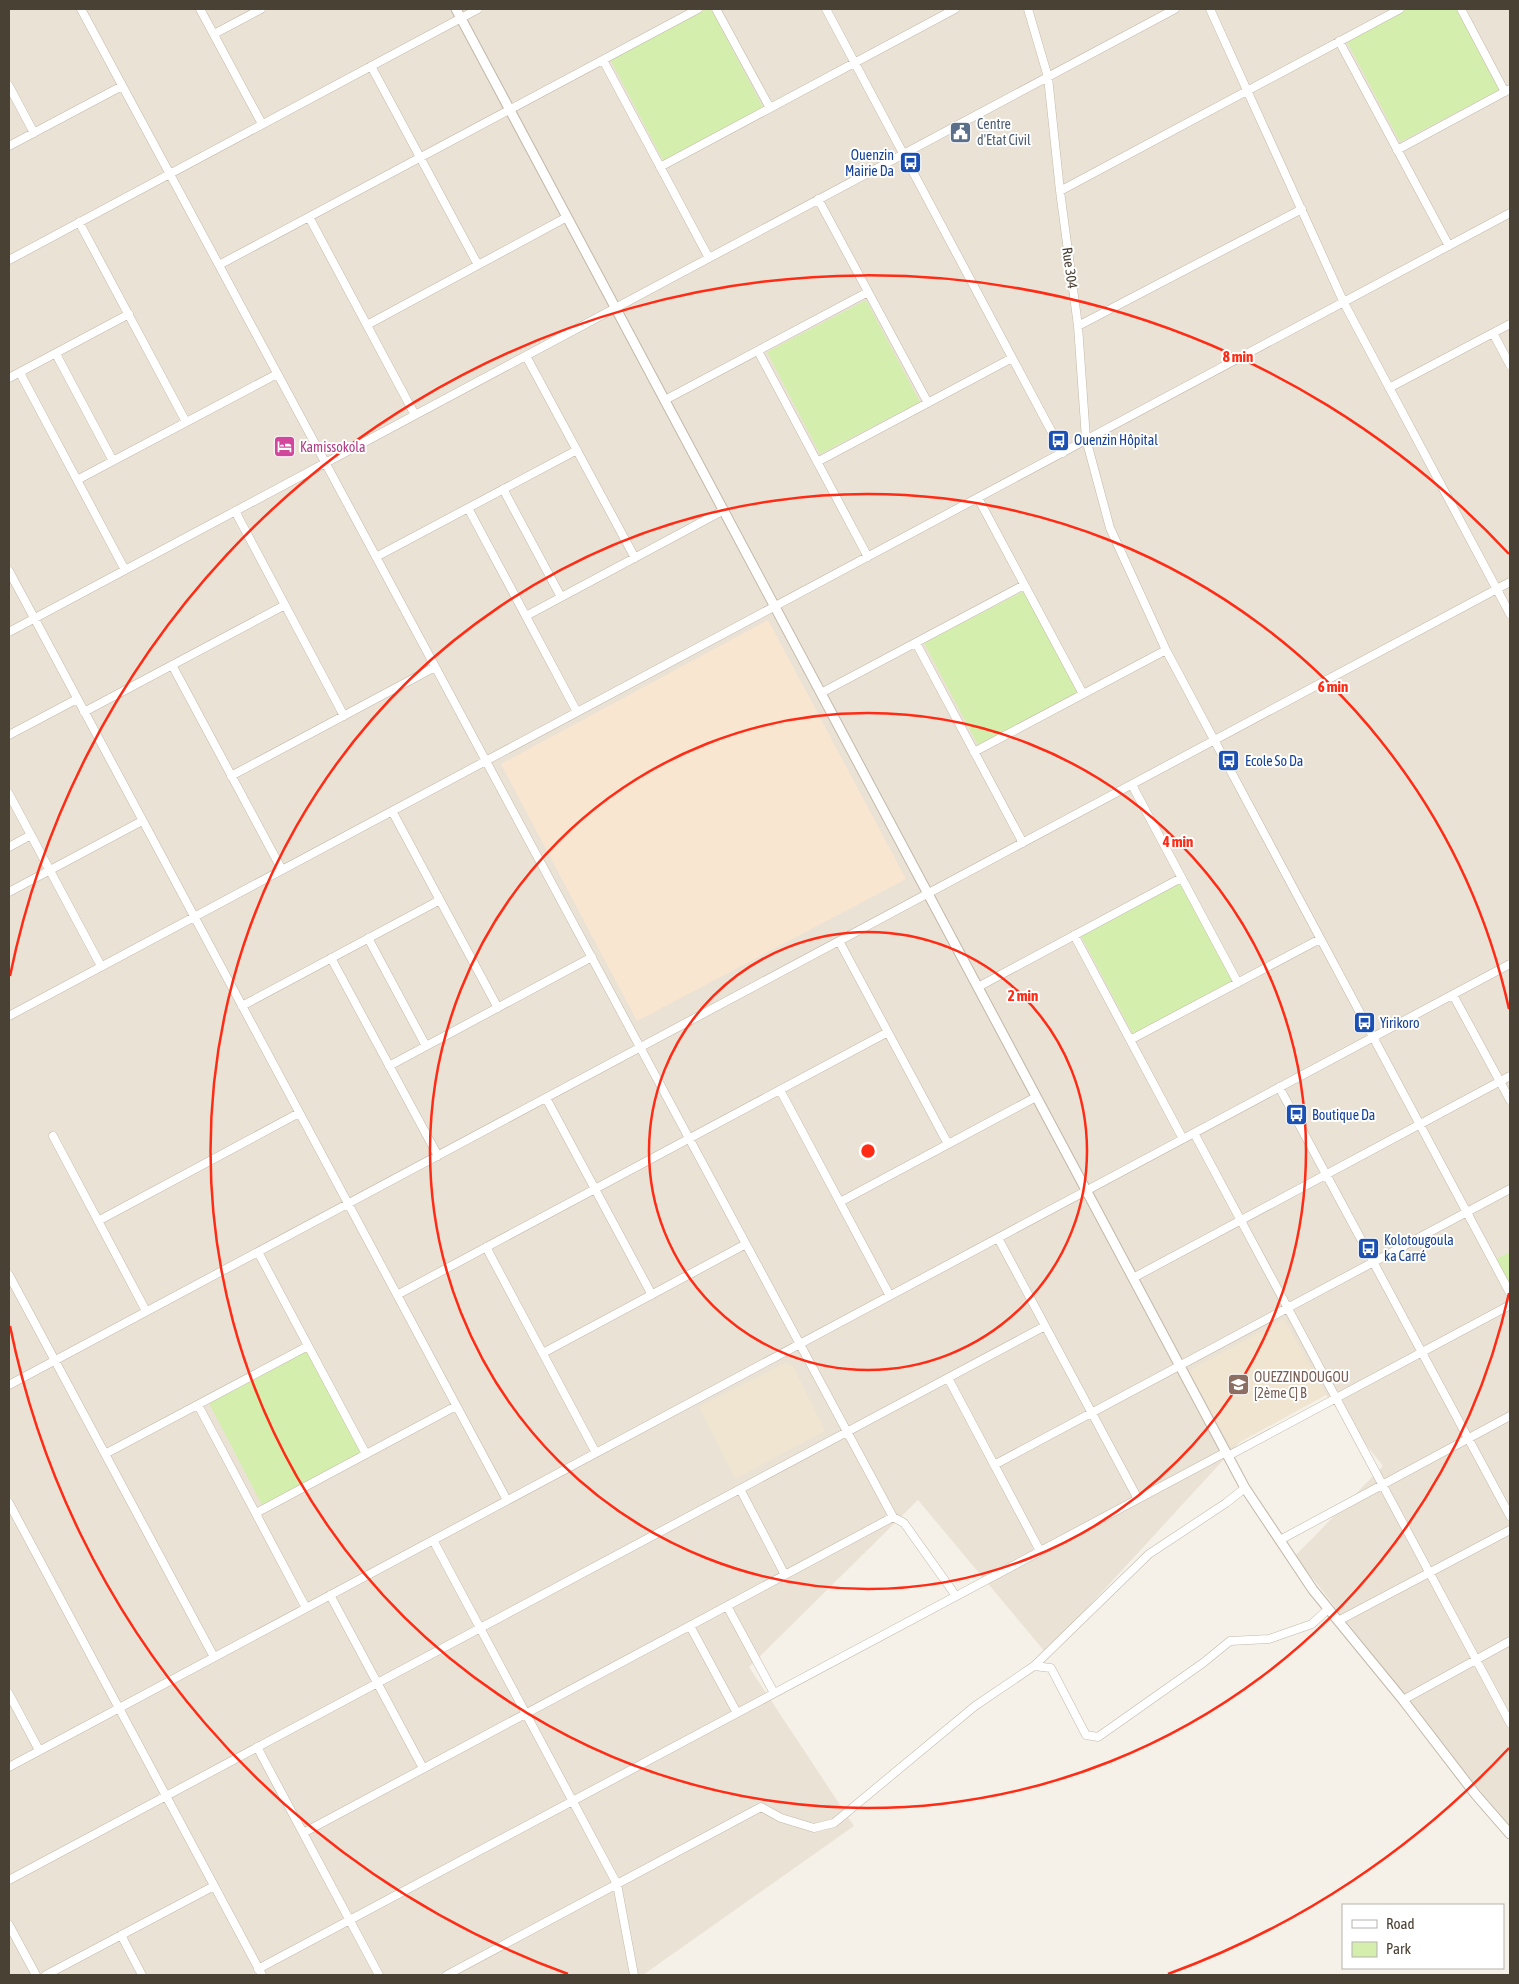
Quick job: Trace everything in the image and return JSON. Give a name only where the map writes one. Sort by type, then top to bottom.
[{"type":"street","points":[[81,9],[893,1517],[904,1523],[956,1596]]},
{"type":"street","points":[[200,9],[262,124]]},
{"type":"street","points":[[214,34],[261,9]]},
{"type":"street","points":[[456,9],[1245,1488],[1313,1590],[1476,1795],[1510,1834]]},
{"type":"street","points":[[9,260],[478,9]]},
{"type":"street","points":[[219,265],[698,9]]},
{"type":"street","points":[[716,9],[770,108]]},
{"type":"street","points":[[826,9],[1063,453]]},
{"type":"street","points":[[660,167],[854,63],[940,12],[956,9]]},
{"type":"street","name":"Rue 304","points":[[1028,9],[1048,77],[1060,191],[1078,326],[1086,440],[1110,528],[1166,650],[1510,1293]]},
{"type":"street","points":[[9,632],[1175,9]]},
{"type":"street","points":[[1210,9],[1344,303],[1510,614]]},
{"type":"street","points":[[1060,191],[1400,9]]},
{"type":"street","points":[[1397,150],[1508,90],[1461,9]]},
{"type":"street","points":[[1339,42],[1449,246]]},
{"type":"street","points":[[603,60],[709,258]]},
{"type":"street","points":[[371,66],[478,265]]},
{"type":"street","points":[[9,86],[34,133]]},
{"type":"street","points":[[9,146],[122,86]]},
{"type":"street","points":[[818,200],[928,403]]},
{"type":"street","points":[[1078,326],[1302,209]]},
{"type":"street","points":[[9,1016],[1510,214]]},
{"type":"street","points":[[309,217],[415,415]]},
{"type":"street","points":[[367,325],[568,217]]},
{"type":"street","points":[[79,222],[186,422]]},
{"type":"street","points":[[665,400],[868,292]]},
{"type":"street","points":[[9,378],[129,314]]},
{"type":"street","points":[[1389,388],[1510,324]]},
{"type":"street","points":[[1493,333],[1510,365]]},
{"type":"street","points":[[758,351],[868,557]]},
{"type":"street","points":[[56,354],[113,461]]},
{"type":"street","points":[[526,356],[635,558]]},
{"type":"street","points":[[817,462],[1012,358]]},
{"type":"street","points":[[20,373],[126,570]]},
{"type":"street","points":[[77,480],[277,374]]},
{"type":"street","points":[[376,557],[577,450]]},
{"type":"street","points":[[503,489],[561,597]]},
{"type":"street","points":[[978,498],[1083,694]]},
{"type":"street","points":[[468,508],[577,712]]},
{"type":"street","points":[[526,616],[724,510]]},
{"type":"street","points":[[235,511],[344,716]]},
{"type":"street","points":[[9,571],[507,1500]]},
{"type":"street","points":[[9,1385],[1510,582]]},
{"type":"street","points":[[821,693],[1024,585]]},
{"type":"street","points":[[84,712],[285,605]]},
{"type":"street","points":[[916,643],[1023,843]]},
{"type":"street","points":[[974,752],[1166,650]]},
{"type":"street","points":[[172,665],[282,870]]},
{"type":"street","points":[[231,776],[435,667]]},
{"type":"street","points":[[9,735],[77,699]]},
{"type":"street","points":[[1132,785],[1238,983]]},
{"type":"street","points":[[9,794],[101,966]]},
{"type":"street","points":[[392,811],[498,1008]]},
{"type":"street","points":[[9,892],[142,821]]},
{"type":"street","points":[[9,847],[31,835]]},
{"type":"street","points":[[978,986],[1181,878]]},
{"type":"street","points":[[242,1006],[440,900]]},
{"type":"street","points":[[1074,935],[1183,1139]]},
{"type":"street","points":[[368,938],[426,1046]]},
{"type":"street","points":[[1130,1040],[1320,939]]},
{"type":"street","points":[[839,941],[948,1144]]},
{"type":"street","points":[[389,1066],[592,957]]},
{"type":"street","points":[[332,958],[438,1156]]},
{"type":"street","points":[[9,1767],[1510,964]]},
{"type":"street","points":[[1453,994],[1510,1100]]},
{"type":"street","points":[[397,1295],[888,1032]]},
{"type":"street","points":[[1133,1278],[1510,1076]]},
{"type":"street","points":[[1280,1088],[1510,1516]]},
{"type":"street","points":[[780,1090],[890,1296]]},
{"type":"street","points":[[840,1202],[1036,1097]]},
{"type":"street","points":[[546,1098],[652,1295]]},
{"type":"street","points":[[98,1221],[299,1113]]},
{"type":"street","points":[[1194,1133],[1510,1723]]},
{"type":"street","points":[[53,1136],[146,1311]]},
{"type":"street","points":[[994,1464],[1510,1188]]},
{"type":"street","points":[[998,1238],[1138,1499]]},
{"type":"street","points":[[543,1353],[746,1244]]},
{"type":"street","points":[[486,1247],[596,1453]]},
{"type":"street","points":[[258,1252],[366,1454]]},
{"type":"street","points":[[9,1275],[214,1657]]},
{"type":"street","points":[[9,1503],[260,1972],[350,1920],[736,1713],[1138,1499],[1336,1398],[1510,1305]]},
{"type":"street","points":[[9,1880],[1045,1326]]},
{"type":"street","points":[[105,1454],[308,1346]]},
{"type":"street","points":[[948,1378],[1040,1551]]},
{"type":"street","points":[[198,1405],[306,1608]]},
{"type":"street","points":[[256,1513],[456,1406]]},
{"type":"street","points":[[1280,1540],[1510,1416]]},
{"type":"street","points":[[447,1975],[762,1807],[781,1818],[814,1828],[834,1823],[976,1706],[1034,1666],[1149,1554],[1226,1503],[1245,1488]]},
{"type":"street","points":[[740,1490],[786,1574]]},
{"type":"street","points":[[303,1832],[893,1517]]},
{"type":"street","points":[[1338,1621],[1510,1530]]},
{"type":"street","points":[[432,1540],[617,1884],[634,1975]]},
{"type":"street","points":[[330,1595],[423,1768]]},
{"type":"street","points":[[727,1606],[774,1693]]},
{"type":"street","points":[[1034,1666],[1051,1668],[1086,1735],[1098,1737],[1204,1663],[1230,1641],[1269,1639],[1312,1624],[1328,1609]]},
{"type":"street","points":[[690,1626],[736,1713]]},
{"type":"street","points":[[1402,1700],[1510,1641]]},
{"type":"street","points":[[9,1694],[39,1750]]},
{"type":"street","points":[[257,1748],[379,1975]]},
{"type":"street","points":[[46,1975],[214,1886]]},
{"type":"street","points":[[9,1925],[36,1975]]},
{"type":"street","points":[[121,1935],[142,1975]]},
{"type":"shaded area","points":[[9,9],[1510,9],[1510,1828],[1295,1556],[1383,1466],[1306,1370],[1046,1653],[918,1500],[749,1667],[854,1826],[643,1975],[9,1975]]},
{"type":"shaded area","points":[[768,620],[906,879],[637,1021],[501,764]]},
{"type":"shaded area","points":[[1284,1319],[1326,1395],[1231,1447],[1189,1371]]},
{"type":"shaded area","points":[[785,1363],[793,1366],[825,1431],[735,1479],[699,1407]]},
{"type":"green space","points":[[707,9],[711,9],[764,109],[664,162],[610,59]]},
{"type":"green space","points":[[1406,9],[1457,9],[1499,90],[1400,142],[1346,40]]},
{"type":"green space","points":[[866,300],[920,402],[820,454],[767,352]]},
{"type":"green space","points":[[1024,591],[1078,693],[978,745],[924,643]]},
{"type":"green space","points":[[1180,882],[1234,984],[1134,1036],[1080,934]]},
{"type":"green space","points":[[1510,1252],[1510,1286],[1496,1259]]},
{"type":"green space","points":[[308,1351],[362,1453],[262,1505],[209,1403]]},
{"type":"place","name":"Centre d'Etat Civil","points":[[961,132]]},
{"type":"place","name":"Ouenzin Mairie Da","points":[[910,163]]},
{"type":"place","name":"Ouenzin Hôpital","points":[[1058,440]]},
{"type":"place","name":"Kamissokola","points":[[284,447]]},
{"type":"place","name":"Ecole So Da","points":[[1229,761]]},
{"type":"place","name":"Yirikoro","points":[[1364,1023]]},
{"type":"place","name":"Boutique Da","points":[[1296,1115]]},
{"type":"place","name":"Kolotougoula ka Carré","points":[[1368,1248]]},
{"type":"place","name":"OUEZZINDOUGOU [2ème C] B","points":[[1238,1385]]}]
